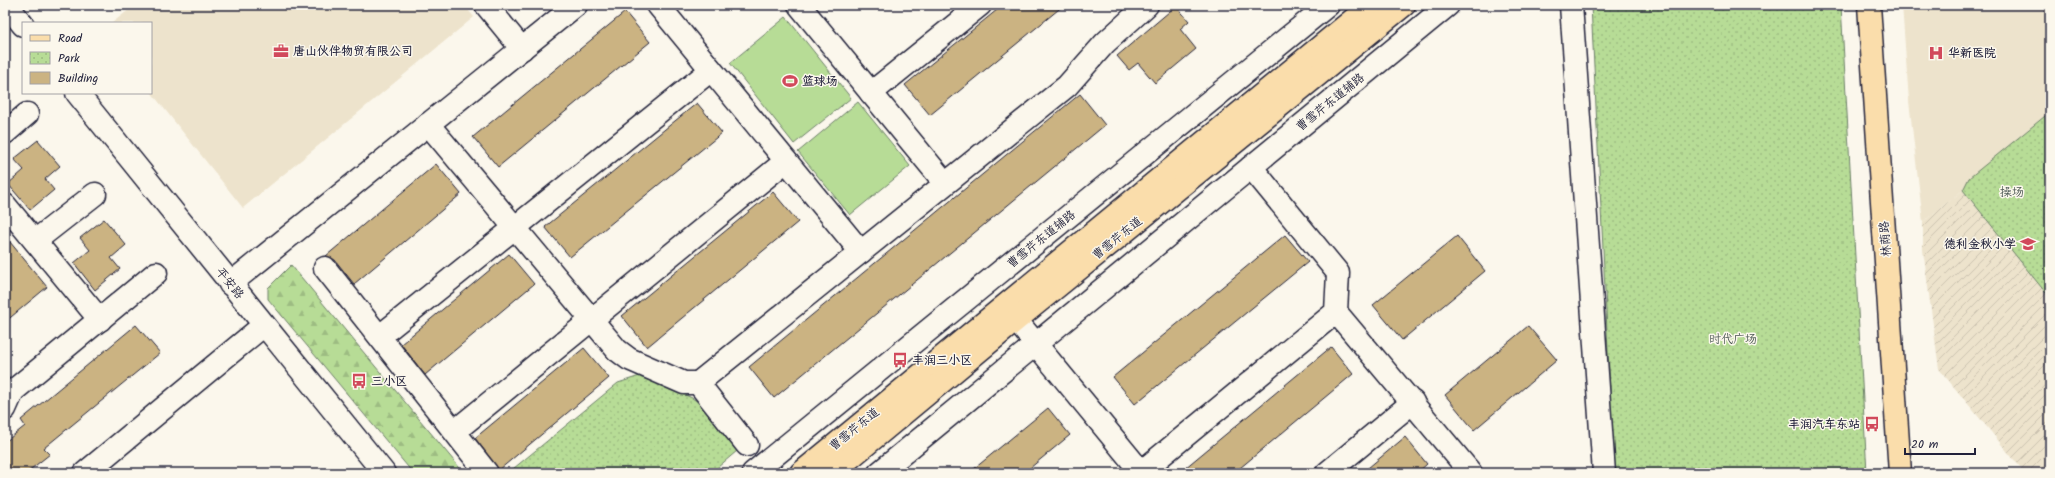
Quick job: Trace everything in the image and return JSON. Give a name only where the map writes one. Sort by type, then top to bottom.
[{"type":"main road","name":"曹雪芹东道","points":[[801,473],[1371,5]]},
{"type":"main road","name":"曹雪芹东道","points":[[832,473],[1016,320],[1404,5]]},
{"type":"main road","name":"林荫路","points":[[1870,5],[1900,473]]},
{"type":"street","points":[[7,5],[22,24]]},
{"type":"street","points":[[486,5],[522,49]]},
{"type":"street","points":[[230,284],[576,5]]},
{"type":"street","points":[[658,5],[861,252]]},
{"type":"street","points":[[799,5],[945,183]]},
{"type":"street","points":[[871,93],[980,5]]},
{"type":"street","name":"曹雪芹东道辅路","points":[[753,473],[1328,5]]},
{"type":"street","name":"曹雪芹东道辅路","points":[[879,473],[1448,5]]},
{"type":"street","points":[[1571,5],[1604,473]]},
{"type":"street","points":[[428,124],[617,350],[629,359],[684,384],[698,383],[1067,86],[1135,9]]},
{"type":"street","points":[[380,336],[711,70]]},
{"type":"street","name":"平安路","points":[[78,94],[384,473]]},
{"type":"street","points":[[5,133],[27,114]]},
{"type":"street","points":[[455,431],[786,161]]},
{"type":"street","points":[[1251,167],[1338,273],[1336,312],[1471,473]]},
{"type":"street","points":[[35,241],[95,194]]},
{"type":"street","points":[[5,205],[100,320]]},
{"type":"street","points":[[325,268],[487,473]]},
{"type":"street","points":[[5,408],[13,392],[156,273]]},
{"type":"street","points":[[1016,320],[1141,473],[1336,312]]},
{"type":"street","points":[[85,473],[264,325]]},
{"type":"street","points":[[698,383],[747,445]]},
{"type":"street","points":[[1327,473],[1413,402]]},
{"type":"shaded area","points":[[135,5],[464,5],[474,17],[243,208],[152,93],[152,22],[113,22]]},
{"type":"shaded area","points":[[1902,5],[2050,5],[2050,298],[1963,190],[1923,222],[1909,101]]},
{"type":"shaded area","points":[[1963,190],[2050,298],[2050,473],[2025,473],[1939,369],[1923,250],[1923,222]]},
{"type":"green space","name":"时代广场","points":[[1591,5],[1841,5],[1867,473],[1614,473]]},
{"type":"green space","name":"篮球场","points":[[786,17],[851,98],[794,144],[730,63]]},
{"type":"green space","points":[[858,102],[910,166],[850,215],[798,152]]},
{"type":"green space","name":"操场","points":[[2050,112],[2050,298],[1963,190],[1969,178]]},
{"type":"green space","points":[[291,265],[464,473],[413,473],[268,299],[268,288]]},
{"type":"green space","points":[[643,375],[692,398],[703,405],[737,451],[711,473],[508,473],[618,383]]},
{"type":"building","points":[[1003,5],[1064,5],[930,115],[905,85]]},
{"type":"building","points":[[1176,6],[1189,21],[1180,29],[1196,49],[1155,83],[1138,63],[1129,70],[1117,56]]},
{"type":"building","points":[[625,12],[650,42],[498,167],[473,137]]},
{"type":"building","points":[[1080,94],[1105,125],[774,398],[749,367]]},
{"type":"building","points":[[697,103],[722,133],[570,257],[545,227]]},
{"type":"building","points":[[38,140],[60,166],[45,179],[54,190],[30,210],[8,184],[24,170],[14,159]]},
{"type":"building","points":[[436,164],[461,194],[354,284],[335,260],[326,256]]},
{"type":"building","points":[[773,192],[798,222],[647,347],[622,316]]},
{"type":"building","points":[[104,219],[126,245],[111,258],[120,269],[95,290],[74,263],[90,250],[80,238]]},
{"type":"building","points":[[1285,235],[1308,262],[1135,404],[1113,377]]},
{"type":"building","points":[[5,236],[47,287],[5,322]]},
{"type":"building","points":[[1457,236],[1485,271],[1402,340],[1373,305]]},
{"type":"building","points":[[509,254],[534,284],[425,375],[401,344]]},
{"type":"building","points":[[136,325],[160,353],[44,448],[50,454],[26,473],[5,473],[5,442],[25,426],[21,420]]},
{"type":"building","points":[[1528,326],[1557,360],[1474,430],[1445,395]]},
{"type":"building","points":[[1331,347],[1353,374],[1234,473],[1179,473]]},
{"type":"building","points":[[584,348],[609,378],[499,470],[475,438]]},
{"type":"building","points":[[1048,408],[1070,435],[1024,473],[969,473]]},
{"type":"building","points":[[1405,437],[1427,464],[1417,473],[1362,473]]},
{"type":"place","name":"唐山伙伴物贸有限公司","points":[[281,51]]},
{"type":"place","name":"华新医院","points":[[1936,53]]},
{"type":"place","name":"篮球场","points":[[790,81]]},
{"type":"place","name":"德利金秋小学","points":[[2028,244]]},
{"type":"place","name":"丰润三小区","points":[[900,360]]},
{"type":"place","name":"三小区","points":[[359,381]]},
{"type":"place","name":"丰润汽车东站","points":[[1872,424]]}]
